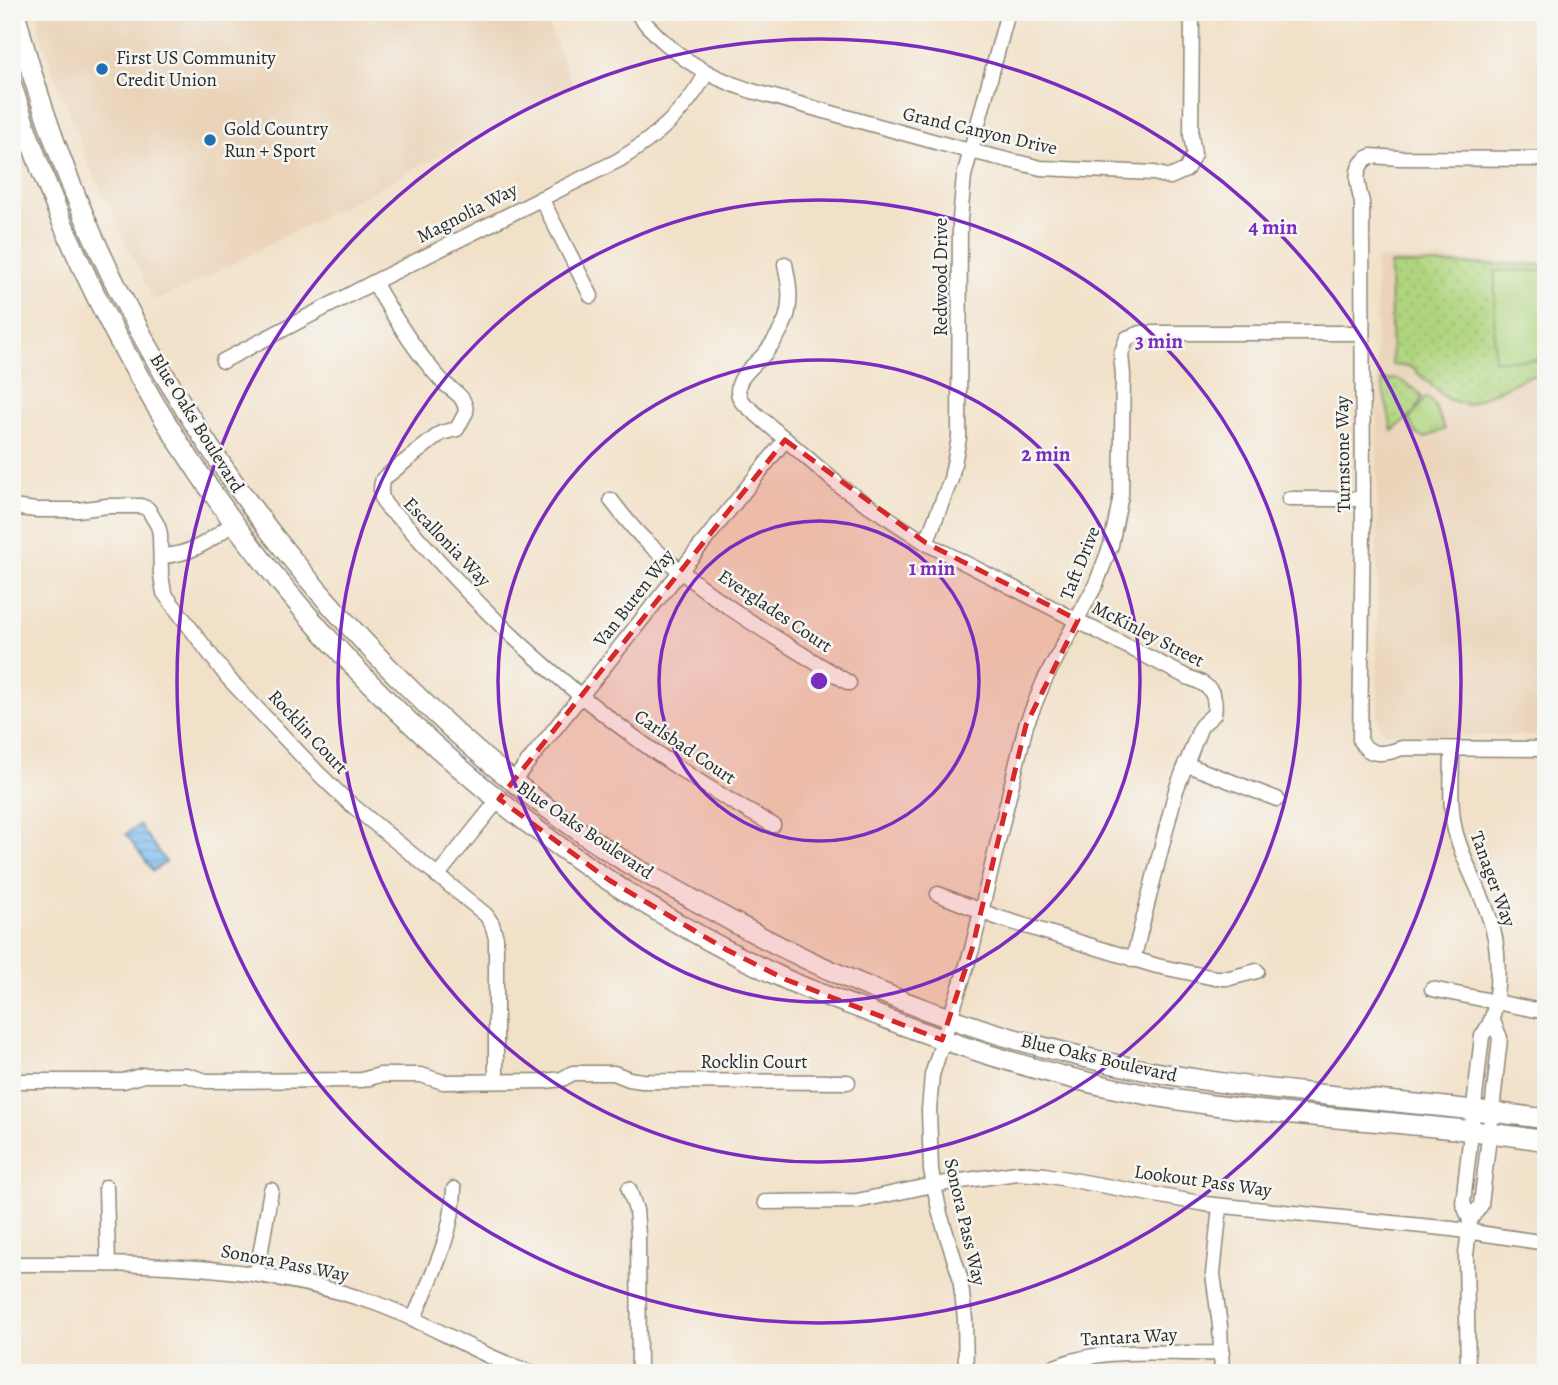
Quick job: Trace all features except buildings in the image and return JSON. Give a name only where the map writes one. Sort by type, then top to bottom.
[{"type":"main road","name":"Blue Oaks Boulevard","points":[[15,12],[44,108],[89,226],[147,345],[196,428],[253,511],[325,599],[418,697],[513,781],[622,860],[738,926],[867,987],[950,1018],[1076,1056],[1170,1075],[1286,1091],[1483,1110],[1546,1119]]},
{"type":"main road","name":"Blue Oaks Boulevard","points":[[12,86],[54,203],[107,317],[176,440],[233,523],[352,664],[445,754],[499,799],[609,880],[727,950],[787,980],[943,1040],[1017,1064],[1166,1098],[1284,1114],[1480,1131],[1546,1141]]},
{"type":"main road","points":[[499,799],[513,781]]},
{"type":"street","name":"Grand Canyon Drive","points":[[635,12],[662,43],[686,62],[706,74],[752,91],[969,151],[1041,168],[1154,173],[1170,177],[1183,173],[1189,167],[1194,153],[1191,135],[1192,12]]},
{"type":"street","name":"Redwood Drive","points":[[926,543],[951,479],[959,438],[962,186],[969,151],[1008,12]]},
{"type":"street","name":"Magnolia Way","points":[[223,361],[374,282],[619,160],[654,138],[685,106],[706,74]]},
{"type":"street","name":"Turnstone Way","points":[[1546,159],[1399,158],[1380,155],[1367,158],[1360,165],[1357,176],[1362,202],[1360,740],[1371,752],[1380,754],[1402,748],[1546,749]]},
{"type":"street","points":[[541,198],[591,296]]},
{"type":"street","name":"McKinley Street","points":[[785,264],[790,290],[785,321],[768,351],[743,376],[738,389],[738,397],[742,402],[860,500],[926,543],[1211,689],[1215,697],[1214,714],[1201,726],[1185,764],[1168,818],[1133,960]]},
{"type":"street","name":"Escallonia Way","points":[[374,282],[408,338],[443,383],[464,398],[466,412],[457,429],[441,433],[406,463],[389,473],[380,487],[381,499],[387,509],[402,520],[485,610],[580,695]]},
{"type":"street","name":"Taft Drive","points":[[950,1018],[982,911],[1026,725],[1039,691],[1105,564],[1119,510],[1122,475],[1121,354],[1126,338],[1134,334],[1161,332],[1362,333]]},
{"type":"street","name":"Van Buren Way","points":[[513,781],[785,440]]},
{"type":"street","points":[[1289,499],[1362,499]]},
{"type":"street","name":"Everglades Court","points":[[611,500],[645,541],[681,570],[737,613],[849,683]]},
{"type":"street","name":"Rocklin Court","points":[[12,507],[78,510],[107,506],[141,506],[148,509],[158,526],[163,593],[228,678],[317,773],[358,811],[486,915],[496,933],[496,1081]]},
{"type":"street","points":[[161,556],[175,556],[192,551],[233,523]]},
{"type":"street","name":"Carlsbad Court","points":[[580,695],[668,762],[773,825]]},
{"type":"street","name":"Tanager Way","points":[[1452,749],[1455,829],[1461,852],[1495,934],[1496,1002],[1493,1021],[1500,1038],[1463,1203],[1469,1225],[1465,1277],[1468,1373]]},
{"type":"street","points":[[1185,764],[1278,799]]},
{"type":"street","points":[[437,876],[499,799]]},
{"type":"street","points":[[938,894],[1133,960],[1215,978],[1230,978],[1257,971]]},
{"type":"street","points":[[1432,989],[1546,1012]]},
{"type":"street","name":"Sonora Pass Way","points":[[950,1018],[932,1075],[929,1140],[933,1185],[962,1286],[966,1373]]},
{"type":"street","name":"Rocklin Court","points":[[12,1081],[123,1081],[144,1075],[187,1075],[206,1081],[362,1080],[380,1075],[421,1075],[443,1082],[545,1081],[562,1079],[573,1073],[614,1073],[642,1081],[848,1082]]},
{"type":"street","name":"Lookout Pass Way","points":[[765,1202],[858,1200],[994,1175],[1045,1175],[1220,1206],[1469,1225],[1546,1243]]},
{"type":"street","points":[[106,1187],[108,1264]]},
{"type":"street","points":[[412,1320],[445,1245],[453,1213],[454,1189]]},
{"type":"street","points":[[629,1189],[636,1210],[638,1235],[639,1373]]},
{"type":"street","points":[[257,1273],[271,1190]]},
{"type":"street","points":[[1220,1206],[1213,1274],[1222,1373]]},
{"type":"street","name":"Sonora Pass Way","points":[[12,1264],[197,1266],[257,1273],[340,1292],[376,1304],[534,1373]]},
{"type":"street","name":"Tantara Way","points":[[1041,1373],[1060,1363],[1092,1355],[1135,1352],[1222,1353]]},
{"type":"highlighted area","points":[[785,440],[926,543],[1078,620],[1026,725],[972,949],[942,1040],[787,980],[727,950],[609,880],[499,799]]},
{"type":"shaded area","points":[[37,12],[544,12],[573,86],[192,285],[154,301],[90,168],[40,37]]},
{"type":"shaded area","points":[[1376,259],[1546,261],[1546,736],[1394,735],[1383,730],[1378,722]]},
{"type":"green space","points":[[1390,264],[1546,265],[1546,374],[1529,376],[1467,405],[1447,399],[1411,367],[1392,365]]},
{"type":"green space","points":[[1495,271],[1546,271],[1546,360],[1494,360]]},
{"type":"green space","points":[[1398,379],[1415,389],[1422,397],[1414,413],[1392,431],[1382,380]]},
{"type":"green space","points":[[1426,397],[1433,402],[1445,429],[1425,438],[1417,435],[1409,420]]},
{"type":"water","points":[[139,825],[166,862],[153,871],[126,834]]},
{"type":"place","name":"First US Community Credit Union","points":[[102,69]]},
{"type":"place","name":"Gold Country Run + Sport","points":[[210,140]]}]
